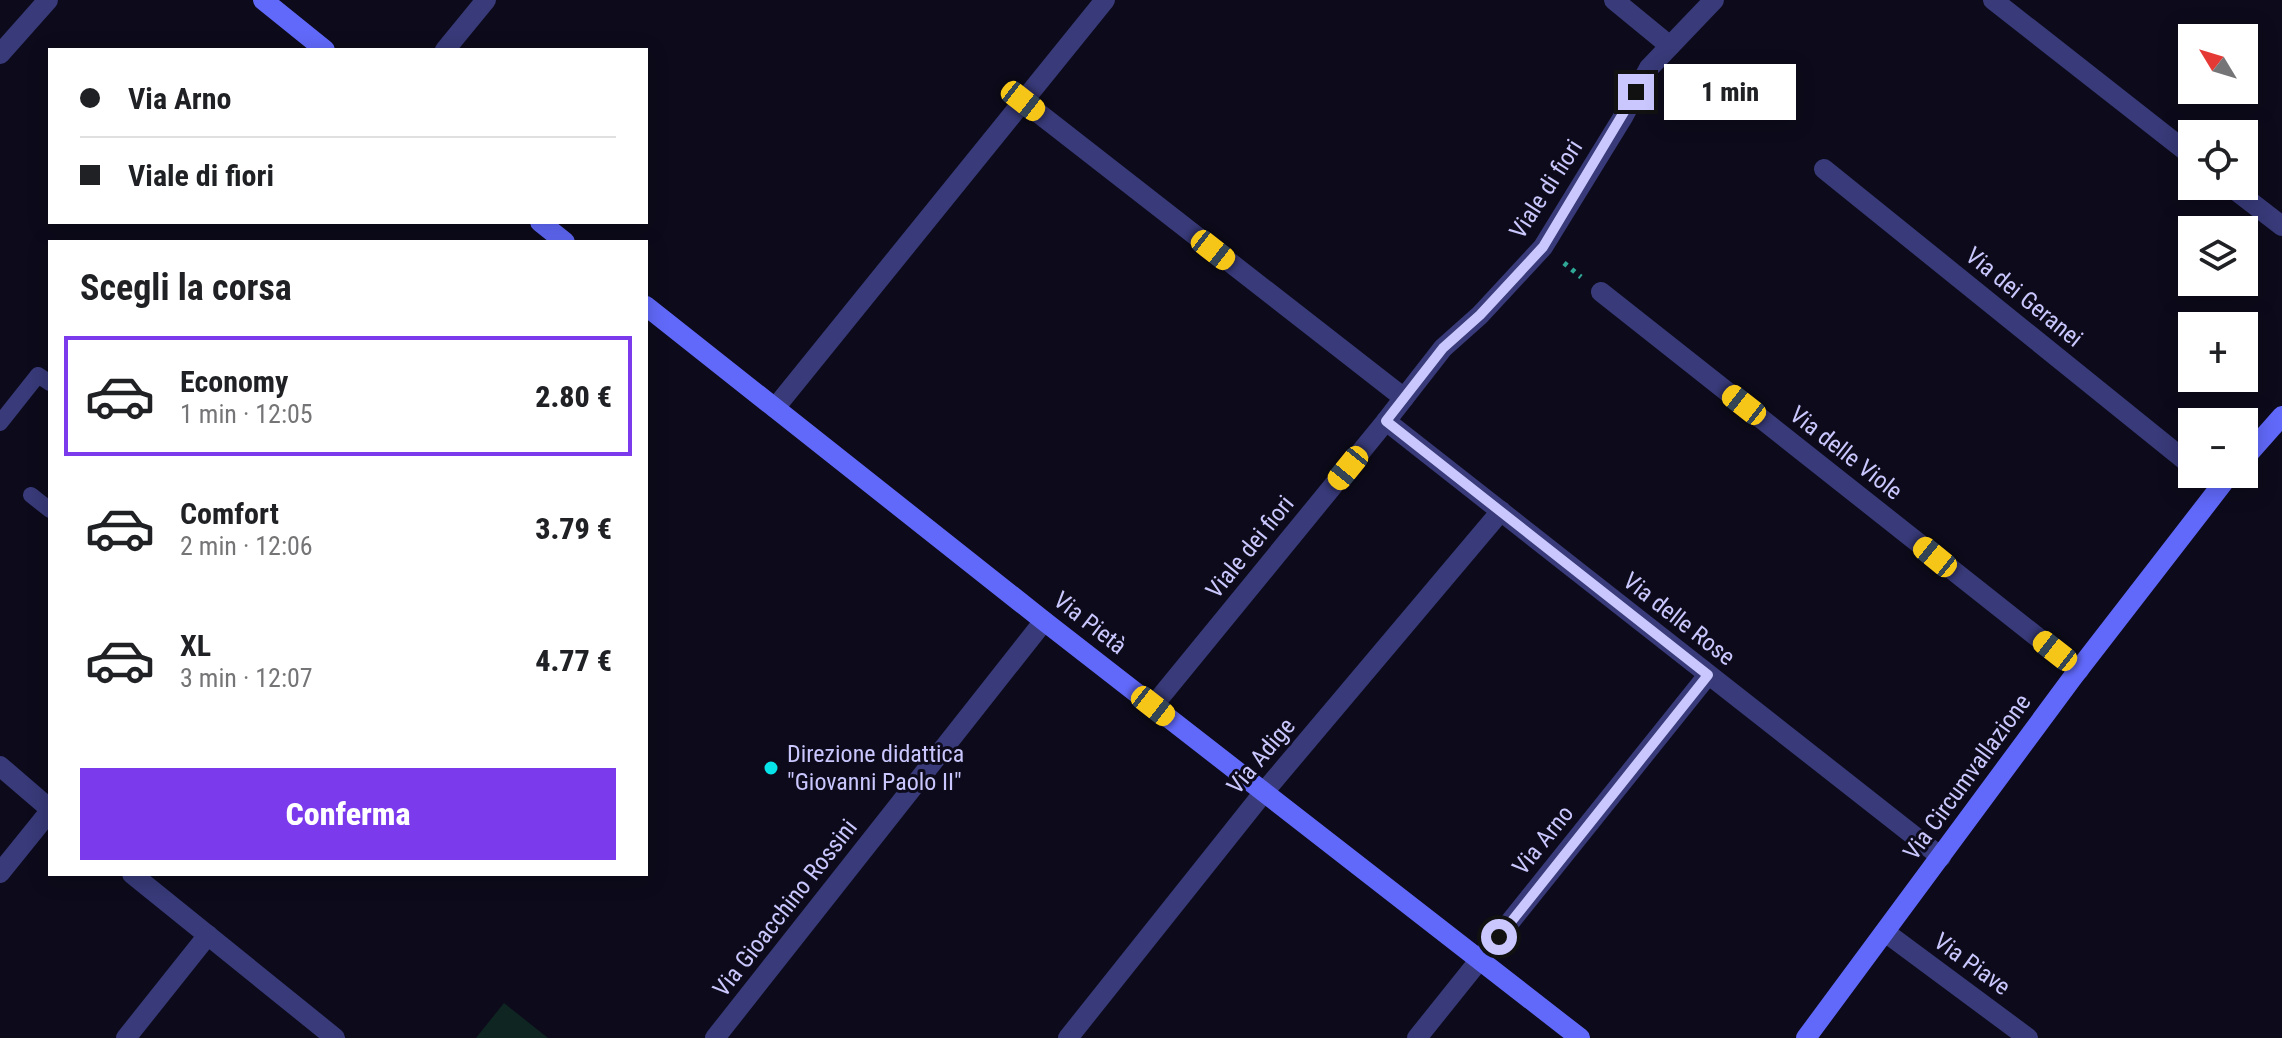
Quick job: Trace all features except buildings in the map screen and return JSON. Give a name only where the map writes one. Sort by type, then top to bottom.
[{"type":"street","points":[[0,54],[48,0]]},
{"type":"street","points":[[263,0],[323,48]]},
{"type":"street","points":[[447,48],[486,0]]},
{"type":"street","points":[[775,408],[1105,0]]},
{"type":"street","points":[[1614,0],[1670,46],[1714,0]]},
{"type":"street","points":[[1993,0],[2178,145]]},
{"type":"street","name":"Viale di fiori","points":[[1386,421],[1443,348],[1480,315],[1543,247],[1623,117],[1649,68],[1670,46]]},
{"type":"street","points":[[1023,101],[1404,398]]},
{"type":"street","name":"Via dei Geranei","points":[[1824,169],[2178,455]]},
{"type":"street","points":[[2248,200],[2282,226]]},
{"type":"street","points":[[542,224],[562,240]]},
{"type":"street","name":"Via delle Viole","points":[[1601,292],[2079,670]]},
{"type":"street","name":"Via Pietà","points":[[648,308],[1044,621],[1580,1038]]},
{"type":"street","points":[[2258,443],[2282,416]]},
{"type":"street","name":"Via delle Rose","points":[[1386,421],[1941,857]]},
{"type":"street","name":"Viale dei fiori","points":[[1153,706],[1386,421]]},
{"type":"street","name":"Via Circumvallazione","points":[[1806,1038],[2079,670],[2219,488]]},
{"type":"street","name":"Via Adige","points":[[1068,1038],[1264,792],[1501,511]]},
{"type":"street","name":"Via Gioacchino Rossini","points":[[715,1038],[1044,621]]},
{"type":"street","name":"Via Arno","points":[[1417,1038],[1708,675]]},
{"type":"street","points":[[0,766],[48,808]]},
{"type":"street","points":[[0,873],[48,813]]},
{"type":"street","points":[[134,876],[335,1038]]},
{"type":"street","name":"Via Piave","points":[[1885,932],[2028,1038]]},
{"type":"street","points":[[126,1038],[208,935]]},
{"type":"lane","points":[[0,423],[38,375],[48,382]]},
{"type":"lane","points":[[31,495],[48,508]]},
{"type":"path","points":[[1543,247],[1601,292]]},
{"type":"green space","points":[[504,1003],[548,1038],[476,1038]]},
{"type":"place","name":"Direzione didattica \"Giovanni Paolo II\"","points":[[771,768]]},
{"type":"route","points":[[1499,937],[1708,675],[1386,421],[1443,348],[1480,315],[1543,247],[1636,92]]}]
